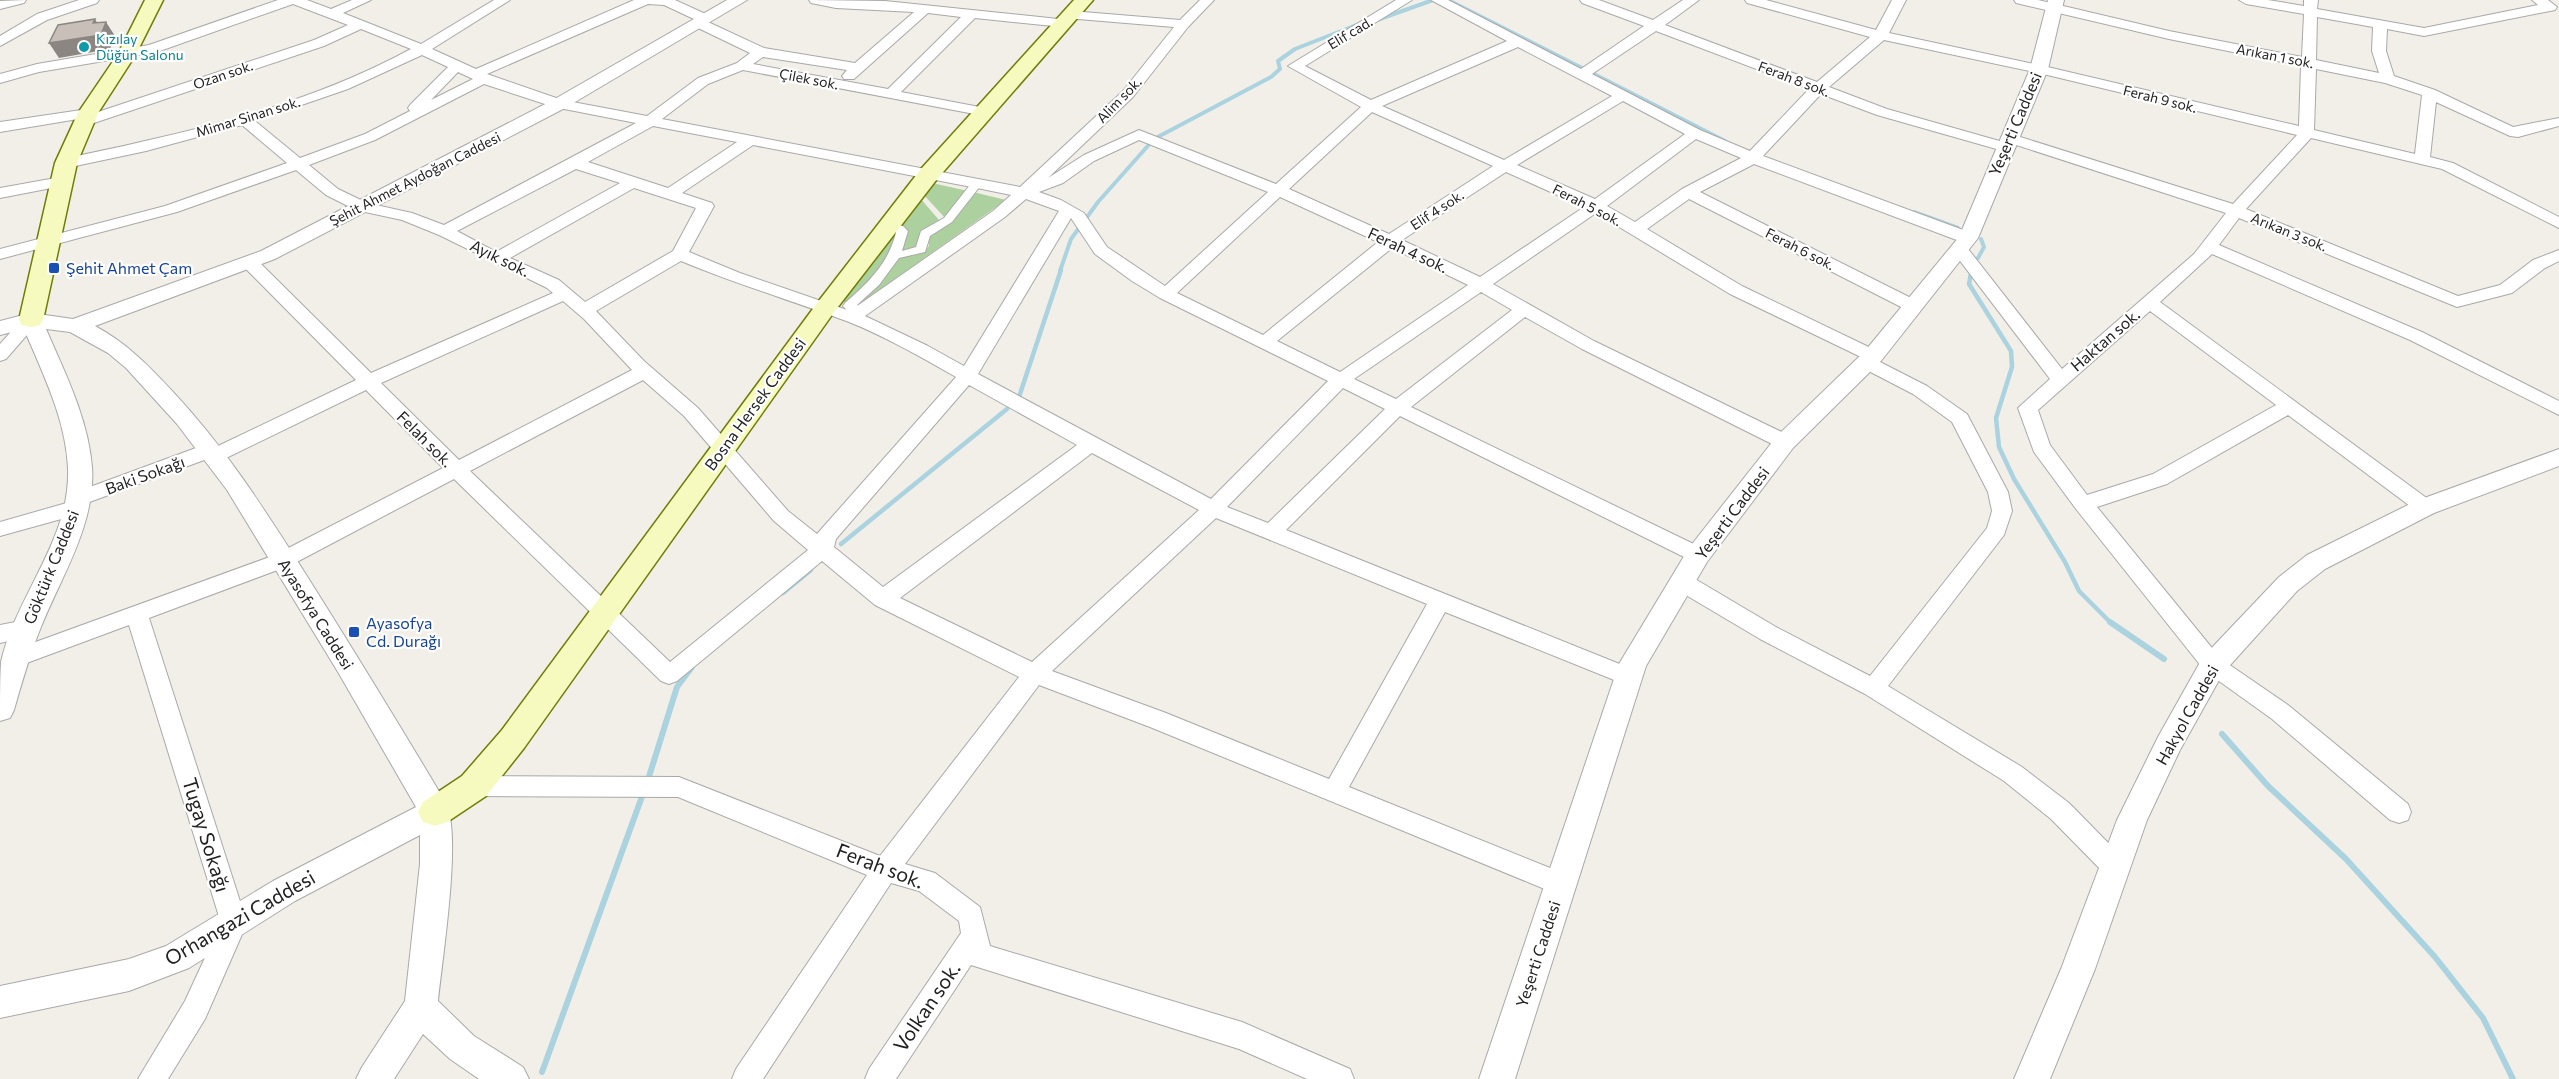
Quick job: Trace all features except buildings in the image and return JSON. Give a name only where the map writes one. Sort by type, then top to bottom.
[{"type":"main road","points":[[31,321],[50,242],[63,172],[86,117],[127,54],[154,0]]},
{"type":"main road","name":"Bosna Hersek Caddesi","points":[[435,812],[474,786],[513,739],[826,307],[929,174],[1073,13]]},
{"type":"street","points":[[0,5],[19,0]]},
{"type":"street","points":[[0,79],[30,69],[127,54],[178,41],[293,0],[361,24],[481,76],[559,104],[1023,193],[1080,217],[1095,245],[1166,294],[1698,555]]},
{"type":"street","points":[[332,14],[364,0]]},
{"type":"street","name":"Mimar Sinan sok.","points":[[0,193],[139,148],[243,119],[348,84],[422,49],[503,0]]},
{"type":"street","points":[[0,254],[171,209],[370,137],[481,76],[602,18],[646,0],[666,2],[760,52],[858,68]]},
{"type":"street","name":"Şehit Ahmet Aydoğan Caddesi","points":[[75,327],[250,263],[559,104],[739,0]]},
{"type":"street","points":[[816,0],[836,4],[905,4],[924,10],[970,15],[1073,13],[1183,24]]},
{"type":"street","name":"Alim sok.","points":[[856,314],[999,214],[1023,193],[1128,94],[1183,24],[1207,0]]},
{"type":"street","name":"Elif cad.","points":[[1295,66],[1405,0]]},
{"type":"street","points":[[1438,0],[1695,133],[1964,244],[2060,379]]},
{"type":"street","name":"Ferah 8 sok.","points":[[1587,0],[1882,112],[2007,142]]},
{"type":"street","points":[[1583,74],[1692,0]]},
{"type":"street","name":"Ferah 9 sok.","points":[[1752,0],[1880,36],[2038,69],[2448,166],[2559,223]]},
{"type":"street","points":[[1635,230],[1688,192],[1753,158],[1818,89],[1880,36],[1899,0]]},
{"type":"street","name":"Arıkan 1 sok.","points":[[2021,0],[2054,4],[2169,35],[2388,79],[2430,93],[2510,131],[2518,132],[2559,122]]},
{"type":"street","points":[[2246,0],[2311,6],[2380,24],[2424,32],[2550,8],[2539,0]]},
{"type":"street","points":[[0,42],[42,18],[83,1]]},
{"type":"street","name":"Yeşerti Caddesi","points":[[1497,1079],[1633,664],[1698,555],[1785,442],[1870,359],[1964,244],[2038,69],[2054,4]]},
{"type":"street","points":[[2306,134],[2311,6]]},
{"type":"street","points":[[840,85],[924,10]]},
{"type":"street","points":[[891,94],[970,15]]},
{"type":"street","name":"Ozan sok.","points":[[0,127],[86,117],[319,43],[361,24]]},
{"type":"street","points":[[2380,24],[2379,51],[2388,79]]},
{"type":"street","points":[[1166,294],[1370,106],[1520,41]]},
{"type":"street","points":[[445,231],[649,122],[702,81],[742,66],[760,52]]},
{"type":"street","points":[[404,119],[456,65]]},
{"type":"street","name":"Çilek sok.","points":[[742,66],[985,112]]},
{"type":"street","name":"Ferah 5 sok.","points":[[1295,66],[1370,106],[1596,206],[1736,290],[1870,359],[1960,418],[1998,492],[2002,511],[1997,530],[1938,609],[1873,688]]},
{"type":"street","points":[[2422,161],[2430,93]]},
{"type":"street","name":"Elif 4 sok.","points":[[1264,343],[1390,241],[1504,166],[1623,95]]},
{"type":"street","name":"Ayık sok.","points":[[243,119],[332,192],[362,207],[406,216],[445,231],[553,284],[584,310],[645,371],[691,412],[781,516],[884,599],[1034,674],[1158,720],[1561,884]]},
{"type":"street","points":[[746,1079],[885,870],[1034,674],[1213,509],[1340,380],[1596,206],[1695,133]]},
{"type":"street","name":"Haktan sok.","points":[[2306,134],[2237,211],[2200,258],[2028,408],[2041,447],[2083,504],[2213,665],[2280,712],[2399,812]]},
{"type":"street","name":"Ferah 4 sok.","points":[[1023,193],[1057,180],[1089,158],[1139,135],[1278,190],[1390,241],[1480,285],[1588,345],[1785,442]]},
{"type":"street","points":[[670,194],[749,141]]},
{"type":"street","name":"Arıkan 3 sok.","points":[[2007,142],[2237,211],[2457,302],[2506,289],[2539,264],[2559,255]]},
{"type":"street","points":[[575,163],[706,206],[695,219],[680,254],[584,310]]},
{"type":"street","points":[[497,258],[633,182]]},
{"type":"street","points":[[895,255],[912,253],[921,249],[925,234],[948,220],[977,183]]},
{"type":"street","name":"Ferah 6 sok.","points":[[1688,192],[1913,306]]},
{"type":"street","points":[[822,550],[827,536],[967,376],[1067,211]]},
{"type":"street","points":[[856,314],[849,306],[873,284],[895,255],[902,231],[890,225]]},
{"type":"street","points":[[2209,247],[2416,336],[2559,409]]},
{"type":"street","points":[[680,254],[734,277],[826,307],[856,314],[1213,509],[1629,676]]},
{"type":"street","name":"Felah sok.","points":[[250,263],[456,469],[669,675],[822,550]]},
{"type":"street","name":"Baki Sokağı","points":[[0,529],[213,453],[565,294]]},
{"type":"street","points":[[2149,302],[2425,507]]},
{"type":"street","points":[[1271,532],[1397,408],[1524,309]]},
{"type":"street","points":[[0,328],[31,321]]},
{"type":"street","points":[[0,355],[31,321]]},
{"type":"street","name":"Ayasofya Caddesi","points":[[31,321],[75,327],[109,344],[134,363],[213,453],[283,560],[435,812],[436,864],[421,1006]]},
{"type":"street","name":"Göktürk Caddesi","points":[[0,710],[26,629],[77,503],[80,468],[74,433],[56,378],[31,321]]},
{"type":"street","points":[[16,658],[283,560],[645,371]]},
{"type":"street","points":[[2083,504],[2160,479],[2289,406]]},
{"type":"street","points":[[884,599],[1091,444]]},
{"type":"street","name":"Hakyol Caddesi","points":[[2032,1079],[2078,969],[2132,820],[2168,745],[2213,665],[2260,611],[2288,584],[2316,562],[2425,507],[2559,457]]},
{"type":"street","points":[[1682,582],[1768,633],[1873,688],[2013,774],[2060,811],[2114,866]]},
{"type":"street","points":[[1334,792],[1440,600]]},
{"type":"street","name":"Tugay Sokağı","points":[[137,614],[234,923]]},
{"type":"street","points":[[0,634],[26,629]]},
{"type":"street","name":"Ferah sok.","points":[[474,786],[679,787],[885,870],[926,881],[972,915],[978,955],[1242,1036],[1340,1079]]},
{"type":"street","name":"Orhangazi Caddesi","points":[[0,1002],[138,972],[177,957],[292,887],[435,812]]},
{"type":"street","points":[[152,1079],[195,1010],[234,923]]},
{"type":"street","name":"Volkan sok.","points":[[879,1079],[975,935]]},
{"type":"street","points":[[374,1079],[421,1006],[439,1030],[460,1048],[511,1079]]},
{"type":"green space","points":[[932,183],[968,191],[946,219],[923,194]]},
{"type":"green space","points":[[973,192],[1006,200],[858,305],[854,304],[900,257],[923,252],[929,246],[928,235]]},
{"type":"green space","points":[[920,198],[939,220],[925,229],[918,248],[901,252],[905,230],[902,222]]},
{"type":"green space","points":[[895,232],[899,233],[893,254],[850,303],[843,302]]},
{"type":"waterway","points":[[1377,20],[1433,0]]},
{"type":"waterway","points":[[1448,0],[1584,69]]},
{"type":"waterway","points":[[1060,271],[1071,239],[1098,202],[1154,139],[1271,77],[1280,69],[1278,61],[1295,49],[1359,24]]},
{"type":"waterway","points":[[1592,73],[1725,141]]},
{"type":"waterway","points":[[1914,212],[1958,228]]},
{"type":"waterway","points":[[1978,258],[1984,247],[1981,239]]},
{"type":"waterway","points":[[1020,394],[1061,270]]},
{"type":"waterway","points":[[1971,273],[1969,284],[2011,351],[2012,367],[1996,418],[1999,447],[2014,479],[2065,562],[2079,591],[2110,622]]},
{"type":"waterway","points":[[841,544],[1007,409]]},
{"type":"waterway","points":[[783,593],[811,570]]},
{"type":"waterway","points":[[2110,622],[2164,659]]},
{"type":"waterway","points":[[647,783],[677,687],[692,667]]},
{"type":"waterway","points":[[2222,734],[2268,786],[2346,859],[2435,957],[2483,1018],[2513,1079]]},
{"type":"waterway","points":[[542,1072],[644,791]]},
{"type":"place","name":"Kızılay Düğün Salonu","points":[[84,47]]},
{"type":"place","name":"Şehit Ahmet Çam","points":[[54,268]]},
{"type":"place","name":"Ayasofya Cd. Durağı","points":[[354,632]]}]
